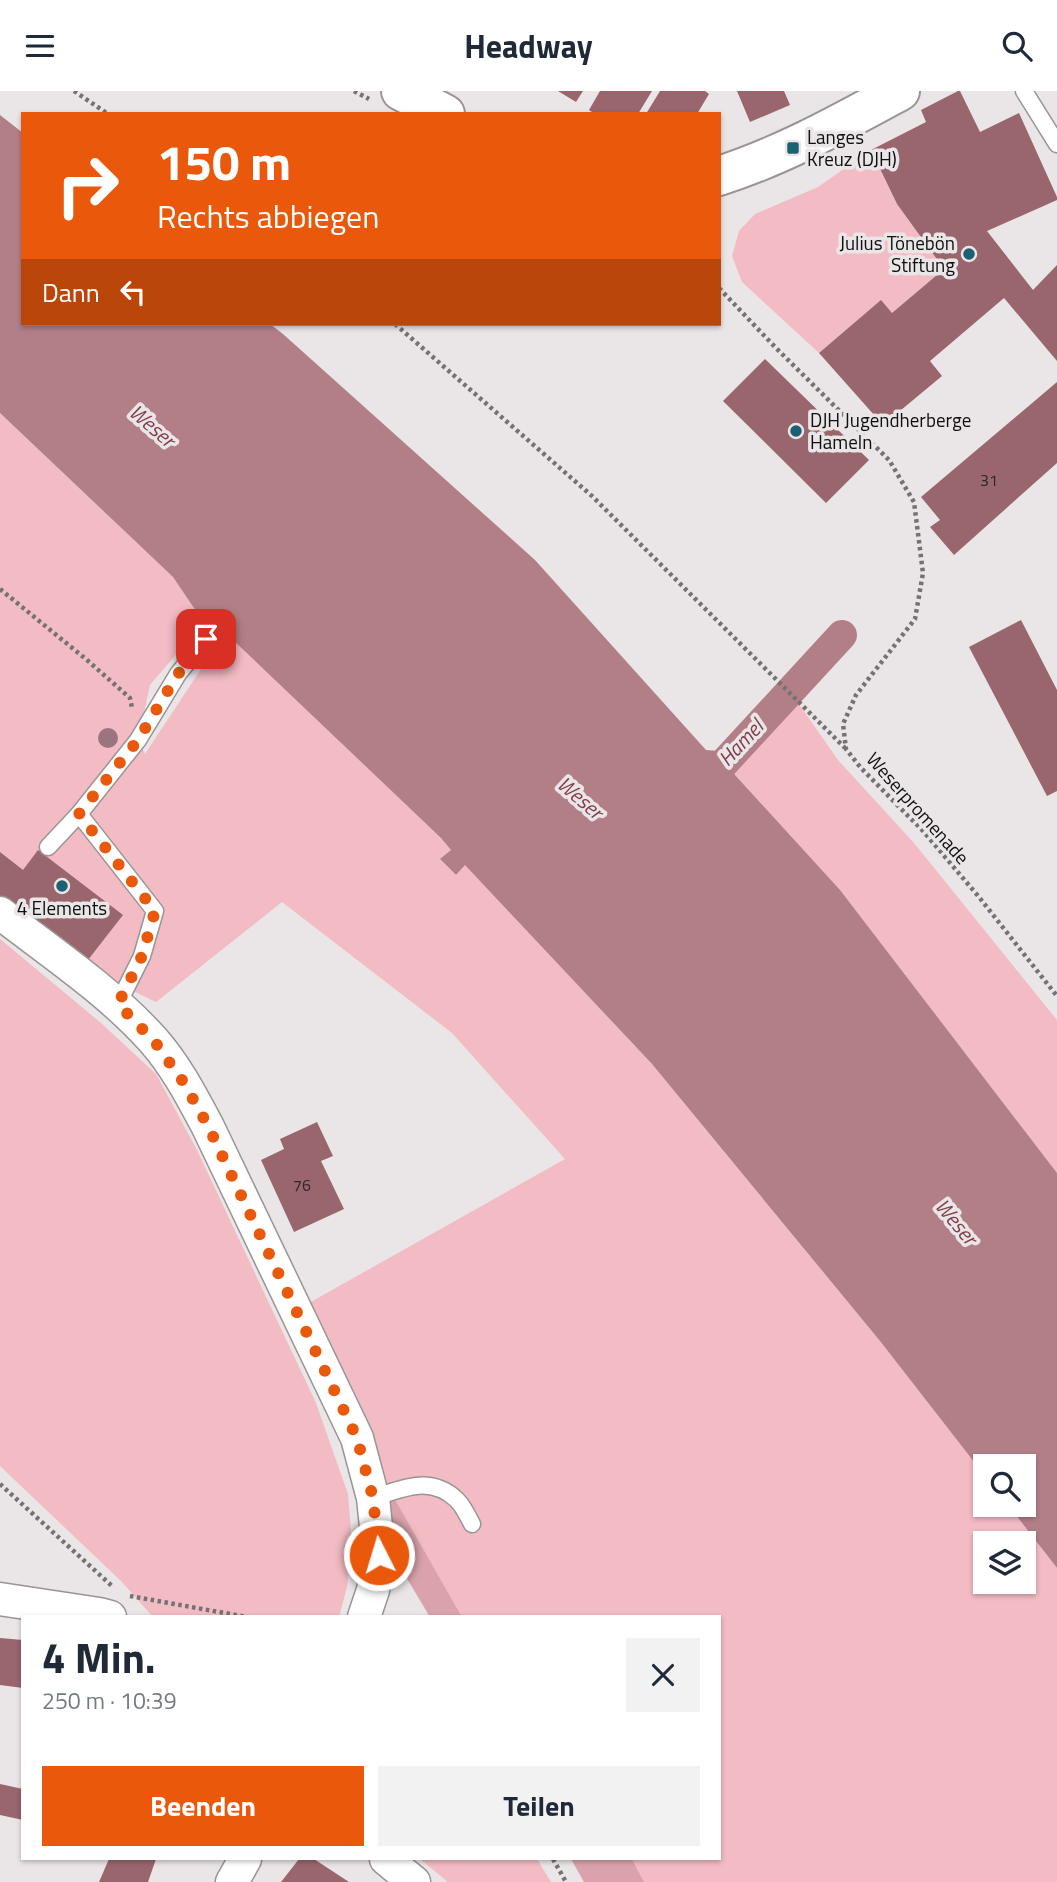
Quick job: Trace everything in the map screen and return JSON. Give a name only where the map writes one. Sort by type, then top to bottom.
[{"type":"main road","points":[[401,91],[441,112]]},
{"type":"main road","points":[[721,175],[793,148],[900,91]]},
{"type":"street","points":[[0,913],[118,1004],[155,1042],[184,1083],[208,1126],[357,1438],[373,1498],[379,1555],[366,1615]]},
{"type":"street","points":[[0,1599],[99,1614],[116,1606]]},
{"type":"street","points":[[232,1882],[244,1860]]},
{"type":"street","points":[[387,1860],[414,1882]]},
{"type":"lane","points":[[1024,91],[1057,145]]},
{"type":"lane","points":[[48,847],[79,814],[138,740],[178,674],[206,639]]},
{"type":"lane","points":[[79,814],[155,911],[142,956],[118,1004]]},
{"type":"lane","points":[[373,1498],[412,1485],[438,1487],[458,1501],[472,1524]]},
{"type":"path","points":[[74,91],[105,112]]},
{"type":"path","name":"Weserpromenade","points":[[721,290],[889,460],[914,502],[923,573],[915,619],[856,695],[843,724],[846,749],[923,831],[1057,996]]},
{"type":"path","points":[[397,326],[592,496],[846,749]]},
{"type":"path","points":[[0,589],[130,698],[138,740]]},
{"type":"path","points":[[0,1484],[112,1586]]},
{"type":"path","points":[[116,1606],[223,1615]]},
{"type":"path","points":[[554,1860],[566,1882]]},
{"type":"shaded area","points":[[871,150],[897,204],[944,269],[892,313],[881,301],[819,353],[742,282],[732,256],[739,231],[755,214],[818,187]]},
{"type":"shaded area","points":[[0,413],[173,577],[200,617],[195,632],[150,685],[138,740],[145,754],[217,645],[231,637],[441,838],[451,850],[441,860],[456,875],[465,864],[652,1064],[880,1341],[973,1461],[973,1517],[1017,1517],[1028,1531],[973,1531],[973,1594],[1036,1594],[1036,1541],[1057,1568],[1057,1882],[644,1882],[633,1860],[721,1860],[721,1615],[461,1615],[380,1473],[309,1303],[565,1159],[452,1033],[282,902],[156,1002],[77,964],[0,904]]},
{"type":"shaded area","points":[[794,697],[838,760],[914,843],[1057,1020],[1057,1173],[840,891],[735,775],[731,766]]},
{"type":"shaded area","points":[[0,939],[101,1023],[156,1074],[197,1150],[316,1403],[348,1494],[352,1543],[347,1587],[340,1615],[151,1615],[121,1581],[0,1466]]},
{"type":"shaded area","points":[[380,1473],[461,1615],[429,1615],[400,1567]]},
{"type":"shaded area","points":[[421,1860],[538,1860],[551,1882],[448,1882]]},
{"type":"shaded area","points":[[572,1860],[633,1860],[644,1882],[584,1882]]},
{"type":"water","name":"Weser","points":[[0,115],[21,131],[21,326],[273,326],[283,334],[535,560],[706,750],[720,751],[729,760],[735,775],[840,890],[1057,1173],[1057,1568],[1036,1541],[1036,1531],[1028,1531],[1017,1517],[1036,1517],[1036,1454],[973,1454],[973,1461],[880,1341],[652,1064],[465,865],[456,875],[440,859],[451,850],[441,838],[231,638],[217,645],[195,632],[200,617],[173,577],[0,413]]},
{"type":"building","points":[[558,91],[583,91],[576,102]]},
{"type":"building","points":[[600,91],[652,91],[639,112],[589,110]]},
{"type":"building","points":[[660,91],[705,91],[709,94],[698,112],[647,112]]},
{"type":"building","points":[[737,91],[784,91],[790,105],[750,122]]},
{"type":"building","name":"Julius Tönebön Stiftung","points":[[958,91],[980,132],[1019,113],[1057,197],[1057,200],[987,231],[1033,290],[1057,265],[1057,361],[1004,298],[930,361],[942,376],[883,425],[819,353],[881,300],[892,313],[944,269],[897,204],[871,150],[926,122],[921,110]]},
{"type":"building","name":"DJH Jugendherberge Hameln","points":[[765,359],[869,460],[826,503],[723,401]]},
{"type":"building","points":[[1057,382],[1057,463],[954,555],[930,527],[940,520],[921,497]]},
{"type":"building","points":[[1021,620],[1057,690],[1057,791],[1047,796],[969,647]]},
{"type":"building","points":[[38,850],[123,915],[84,965],[0,900],[0,852],[23,870]]},
{"type":"building","points":[[317,1122],[333,1156],[321,1161],[344,1209],[294,1232],[261,1160],[284,1149],[280,1139]]},
{"type":"building","points":[[0,1638],[21,1640],[21,1688],[0,1685]]},
{"type":"building","points":[[0,1784],[21,1789],[21,1820],[0,1815]]},
{"type":"building","points":[[109,1860],[156,1860],[148,1882],[99,1882]]},
{"type":"building","points":[[298,1860],[316,1860],[349,1882],[281,1882]]},
{"type":"waterway","name":"Hamel","points":[[700,789],[842,635]]},
{"type":"place","name":"Langes Kreuz (DJH)","points":[[793,148]]},
{"type":"place","name":"Julius Tönebön Stiftung","points":[[969,254]]},
{"type":"place","name":"DJH Jugendherberge Hameln","points":[[796,431]]},
{"type":"place","name":"4 Elements","points":[[62,886]]},
{"type":"route","points":[[206,639],[178,674],[138,740],[79,814],[155,911],[142,956],[118,1004],[155,1042],[184,1083],[208,1126],[357,1438],[373,1498],[379,1555]]}]
